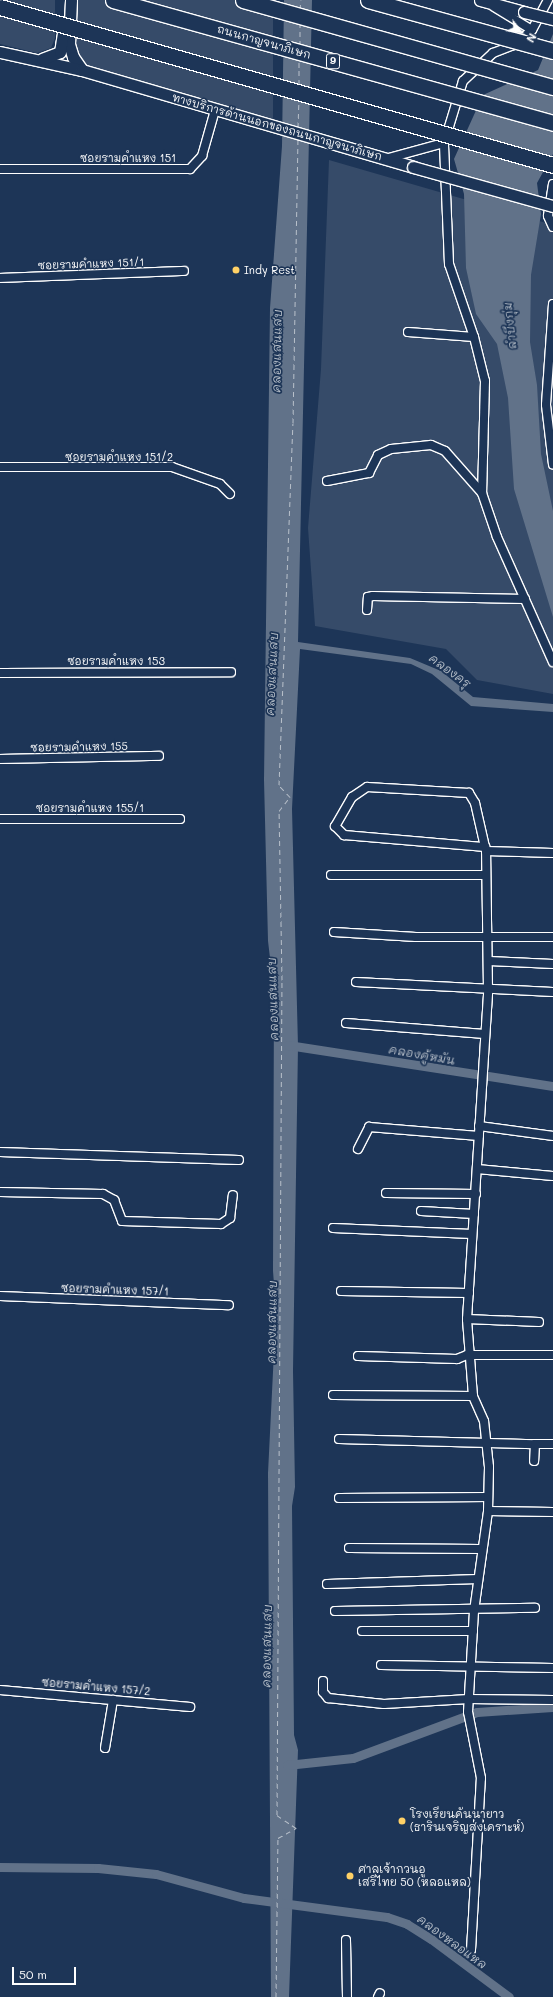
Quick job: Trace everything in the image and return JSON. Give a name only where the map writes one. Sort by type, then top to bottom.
[{"type":"highway","name":"ถนนกาญจนาภิเษก","points":[[113,0],[553,123]]},
{"type":"highway","points":[[243,0],[553,86]]},
{"type":"highway","points":[[368,0],[553,51]]},
{"type":"highway","points":[[0,7],[553,165]]},
{"type":"main road","points":[[42,59],[60,52],[62,48],[64,0]]},
{"type":"main road","points":[[71,0],[70,44],[73,56],[82,70]]},
{"type":"main road","points":[[482,1],[553,19]]},
{"type":"main road","name":"ทางบริการด้านนอกของถนนกาญจนาภิเษก","points":[[0,52],[42,59],[82,70],[348,149],[553,206]]},
{"type":"street","points":[[548,0],[532,30],[514,45],[493,53],[463,81],[444,143],[448,264],[474,337],[485,381],[482,492],[495,532],[553,662]]},
{"type":"street","points":[[482,1],[532,30]]},
{"type":"street","name":"ซอยรามคำแหง 151","points":[[0,169],[190,169],[202,156],[215,110]]},
{"type":"street","points":[[384,159],[444,143]]},
{"type":"street","points":[[553,184],[548,216],[553,227]]},
{"type":"street","name":"ซอยรามคำแหง 151/1","points":[[0,278],[184,271]]},
{"type":"street","points":[[553,304],[546,405],[553,465]]},
{"type":"street","points":[[408,332],[474,337]]},
{"type":"street","points":[[327,481],[369,473],[378,455],[391,449],[431,445],[445,451],[482,492]]},
{"type":"street","name":"ซอยรามคำแหง 151/2","points":[[0,467],[172,466],[220,484],[230,494]]},
{"type":"street","points":[[367,610],[368,598],[373,596],[525,599]]},
{"type":"street","name":"ซอยรามคำแหง 153","points":[[0,673],[232,672]]},
{"type":"street","name":"ซอยรามคำแหง 155","points":[[0,759],[159,756]]},
{"type":"street","points":[[471,1950],[481,1778],[468,1716],[474,1611],[488,1511],[488,1443],[484,1421],[473,1396],[467,1355],[467,1319],[476,1194],[479,1126],[484,1079],[488,990],[489,936],[485,849],[475,802],[469,793],[367,787],[352,797],[335,826],[344,835],[485,849],[553,853]]},
{"type":"street","name":"ซอยรามคำแหง 155/1","points":[[0,819],[180,819]]},
{"type":"street","points":[[331,875],[486,875]]},
{"type":"street","points":[[334,932],[416,937],[553,937]]},
{"type":"street","points":[[489,961],[553,964]]},
{"type":"street","points":[[356,982],[488,990],[553,992]]},
{"type":"street","points":[[346,1023],[485,1034]]},
{"type":"street","points":[[479,1126],[553,1136]]},
{"type":"street","points":[[358,1149],[369,1127],[479,1136]]},
{"type":"street","points":[[0,1152],[239,1160]]},
{"type":"street","points":[[477,1169],[553,1176]]},
{"type":"street","points":[[0,1192],[103,1194],[114,1200],[122,1221],[221,1224],[230,1218],[234,1195]]},
{"type":"street","points":[[386,1193],[476,1194]]},
{"type":"street","points":[[421,1211],[474,1214]]},
{"type":"street","points":[[332,1228],[472,1234]]},
{"type":"street","points":[[341,1291],[469,1293]]},
{"type":"street","name":"ซอยรามคำแหง 157/1","points":[[0,1296],[229,1305]]},
{"type":"street","points":[[467,1319],[539,1322]]},
{"type":"street","points":[[358,1356],[457,1359],[467,1355],[553,1355]]},
{"type":"street","points":[[332,1395],[473,1396]]},
{"type":"street","points":[[339,1439],[553,1444]]},
{"type":"street","points":[[534,1461],[535,1444]]},
{"type":"street","points":[[339,1498],[488,1497]]},
{"type":"street","points":[[488,1511],[553,1512]]},
{"type":"street","points":[[348,1548],[482,1549]]},
{"type":"street","points":[[327,1584],[478,1579]]},
{"type":"street","points":[[335,1611],[474,1611],[535,1608]]},
{"type":"street","points":[[362,1631],[473,1631]]},
{"type":"street","points":[[381,1665],[553,1668]]},
{"type":"street","points":[[323,1681],[323,1692],[328,1698],[384,1704],[469,1699],[553,1700]]},
{"type":"street","name":"ซอยรามคำแหง 157/2","points":[[0,1690],[190,1707]]},
{"type":"street","points":[[105,1748],[113,1700]]},
{"type":"street","points":[[346,1940],[349,1996]]},
{"type":"shaded area","points":[[0,0],[55,0],[55,38],[51,48],[37,53],[0,44]]},
{"type":"shaded area","points":[[76,0],[273,0],[273,124],[84,66],[76,52]]},
{"type":"shaded area","points":[[329,160],[553,225],[553,694],[477,680],[446,649],[315,626],[308,528],[321,369]]},
{"type":"water","name":"คลองแสนแสบ","points":[[284,0],[312,0],[298,642],[410,658],[441,671],[473,697],[553,704],[553,712],[471,706],[432,674],[411,664],[300,649],[292,809],[298,1046],[293,1371],[295,1487],[292,1506],[294,1735],[298,1750],[289,1997],[271,1997],[268,1473],[276,1311],[273,1271],[274,992],[268,941],[264,780],[270,308],[282,146]]},
{"type":"water","name":"ลำบึงกุ่ม","points":[[553,34],[553,154],[537,183],[541,214],[531,275],[530,342],[537,385],[541,454],[553,511],[553,617],[514,489],[508,398],[497,344],[476,314],[466,268],[464,194],[454,159],[483,95],[538,70]]},
{"type":"waterway","name":"คลองคู้หมัน","points":[[288,1045],[553,1086]]},
{"type":"waterway","points":[[287,1765],[353,1758],[477,1712],[553,1707]]},
{"type":"waterway","name":"คลองหลอแหล","points":[[0,1867],[98,1868],[156,1874],[244,1898],[387,1917],[407,1924],[431,1939],[509,1997]]},
{"type":"ferry route","points":[[300,9],[301,0]]},
{"type":"ferry route","points":[[300,23],[300,45]]},
{"type":"ferry route","points":[[299,59],[299,85]]},
{"type":"ferry route","points":[[298,127],[299,101]]},
{"type":"ferry route","points":[[276,1997],[278,1838],[296,1828],[277,1815],[282,980],[279,811],[290,797],[279,785],[293,423],[298,139]]},
{"type":"place","name":"Indy Rest","points":[[236,270]]},
{"type":"place","name":"โรงเรียนคันนายาว (ธารินเจริญสงเคราะห์)","points":[[402,1821]]},
{"type":"place","name":"ศาลเจ้ากวนอู เสรีไทย 50 (หลอแหล)","points":[[350,1876]]},
{"type":"water label","name":"คลองครุ","points":[[450,671]]}]
